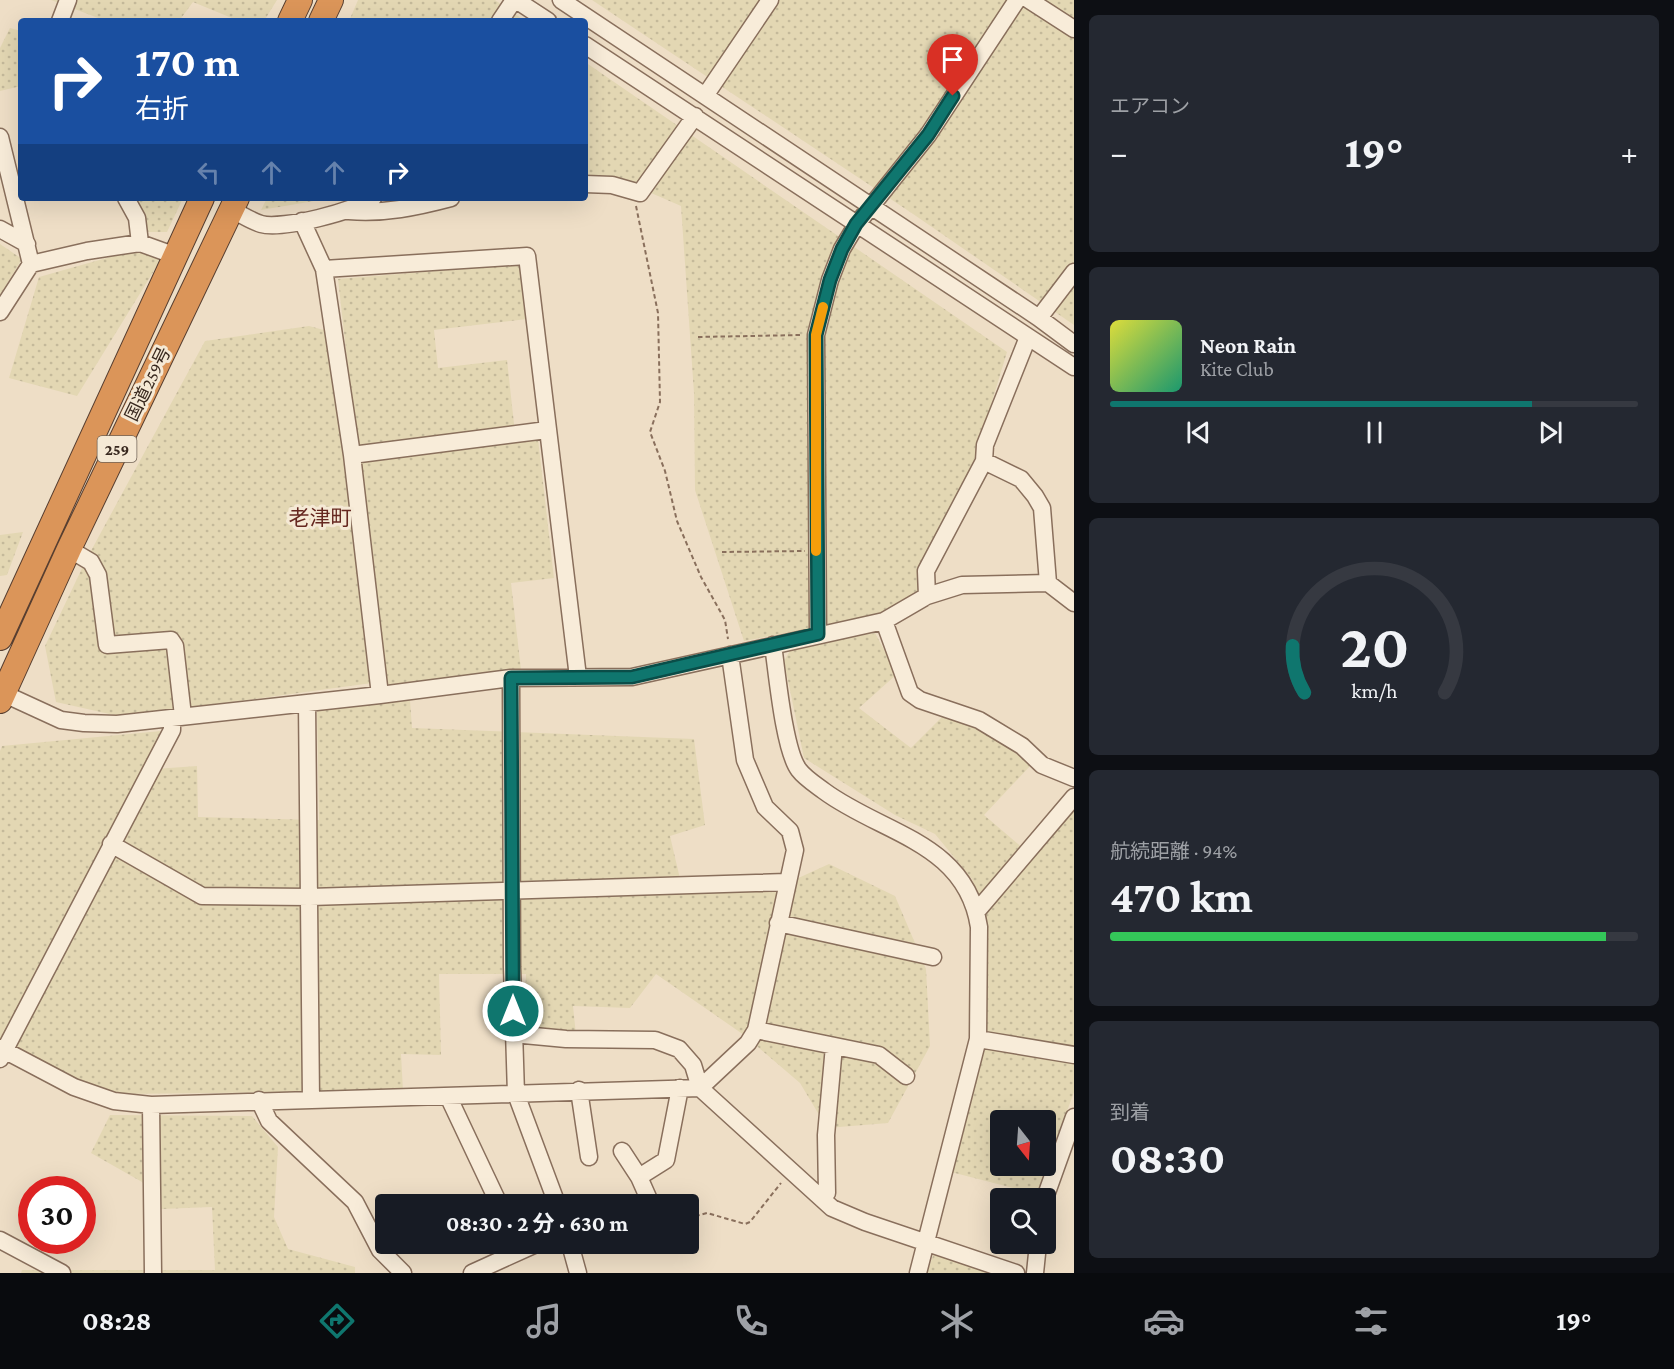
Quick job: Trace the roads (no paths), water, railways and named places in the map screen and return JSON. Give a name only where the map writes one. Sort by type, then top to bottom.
[{"type":"highway","points":[[291,18],[300,0]]},
{"type":"highway","points":[[322,18],[331,0]]},
{"type":"highway","name":"国道259号","points":[[0,638],[201,201]]},
{"type":"highway","name":"国道259号","points":[[1,695],[235,204]]},
{"type":"street","points":[[61,18],[68,0]]},
{"type":"street","points":[[502,18],[515,0],[543,18]]},
{"type":"street","points":[[561,0],[1039,318],[1074,344]]},
{"type":"street","points":[[705,96],[770,0]]},
{"type":"street","points":[[818,634],[816,335],[830,280],[842,249],[856,224],[928,135],[1017,0]]},
{"type":"street","points":[[1029,0],[1074,29]]},
{"type":"street","points":[[588,47],[1074,367]]},
{"type":"street","points":[[588,185],[612,185],[640,193],[695,116]]},
{"type":"street","points":[[0,137],[31,264]]},
{"type":"street","points":[[128,201],[137,218],[140,243]]},
{"type":"street","points":[[235,204],[262,224],[275,225],[346,211],[367,201]]},
{"type":"street","points":[[346,211],[372,213],[439,201]]},
{"type":"street","points":[[302,221],[324,269],[352,455],[380,695]]},
{"type":"street","points":[[0,229],[27,244]]},
{"type":"street","points":[[0,312],[31,264],[87,251],[140,243],[176,256]]},
{"type":"street","points":[[324,269],[527,256],[578,676]]},
{"type":"street","points":[[1039,318],[1074,272]]},
{"type":"street","points":[[927,596],[926,571],[984,462],[985,445],[1028,337]]},
{"type":"street","points":[[352,455],[548,430]]},
{"type":"street","points":[[984,462],[1021,479],[1042,508],[1048,583]]},
{"type":"street","points":[[69,549],[92,562],[98,575],[106,645],[171,640],[175,646],[177,717],[1,1052],[74,1087],[114,1101],[151,1105],[700,1088],[748,1043],[756,1030],[795,850],[790,831],[765,807],[745,760],[730,655]]},
{"type":"street","points":[[1,695],[61,720],[117,724],[511,678],[632,677],[884,621],[927,596],[962,585],[1048,583],[1074,603]]},
{"type":"street","points":[[884,621],[910,693],[921,700],[979,720],[1022,746],[1042,765],[1074,778]]},
{"type":"street","points":[[773,645],[788,742],[798,770],[838,801],[929,849],[952,868],[964,885],[977,911],[979,927],[978,1039],[918,1273]]},
{"type":"street","points":[[511,678],[513,1034],[516,1094],[553,1194]]},
{"type":"street","points":[[307,703],[310,1100]]},
{"type":"street","points":[[977,911],[1074,797]]},
{"type":"street","points":[[111,844],[202,896],[310,897],[787,882]]},
{"type":"street","points":[[778,923],[933,957]]},
{"type":"street","points":[[756,1030],[879,1055],[906,1076]]},
{"type":"street","points":[[513,1034],[566,1039],[655,1040],[679,1049],[693,1065],[700,1088],[832,1208],[865,1222],[1016,1273]]},
{"type":"street","points":[[978,1039],[1074,1055]]},
{"type":"street","points":[[822,1199],[827,1193],[825,1136],[834,1046]]},
{"type":"street","points":[[639,1178],[666,1160],[680,1088]]},
{"type":"street","points":[[579,1090],[590,1157]]},
{"type":"street","points":[[448,1096],[494,1194]]},
{"type":"street","points":[[259,1100],[269,1121],[355,1202],[380,1250],[403,1273]]},
{"type":"street","points":[[151,1105],[153,1273]]},
{"type":"street","points":[[1049,1188],[1074,1117]]},
{"type":"street","points":[[622,1150],[646,1194]]},
{"type":"street","points":[[0,1240],[62,1273]]},
{"type":"street","points":[[472,1273],[506,1254]]},
{"type":"street","points":[[573,1254],[578,1273]]},
{"type":"street","points":[[1035,1273],[1037,1254]]},
{"type":"district","name":"老津町","points":[[320,518]]}]
